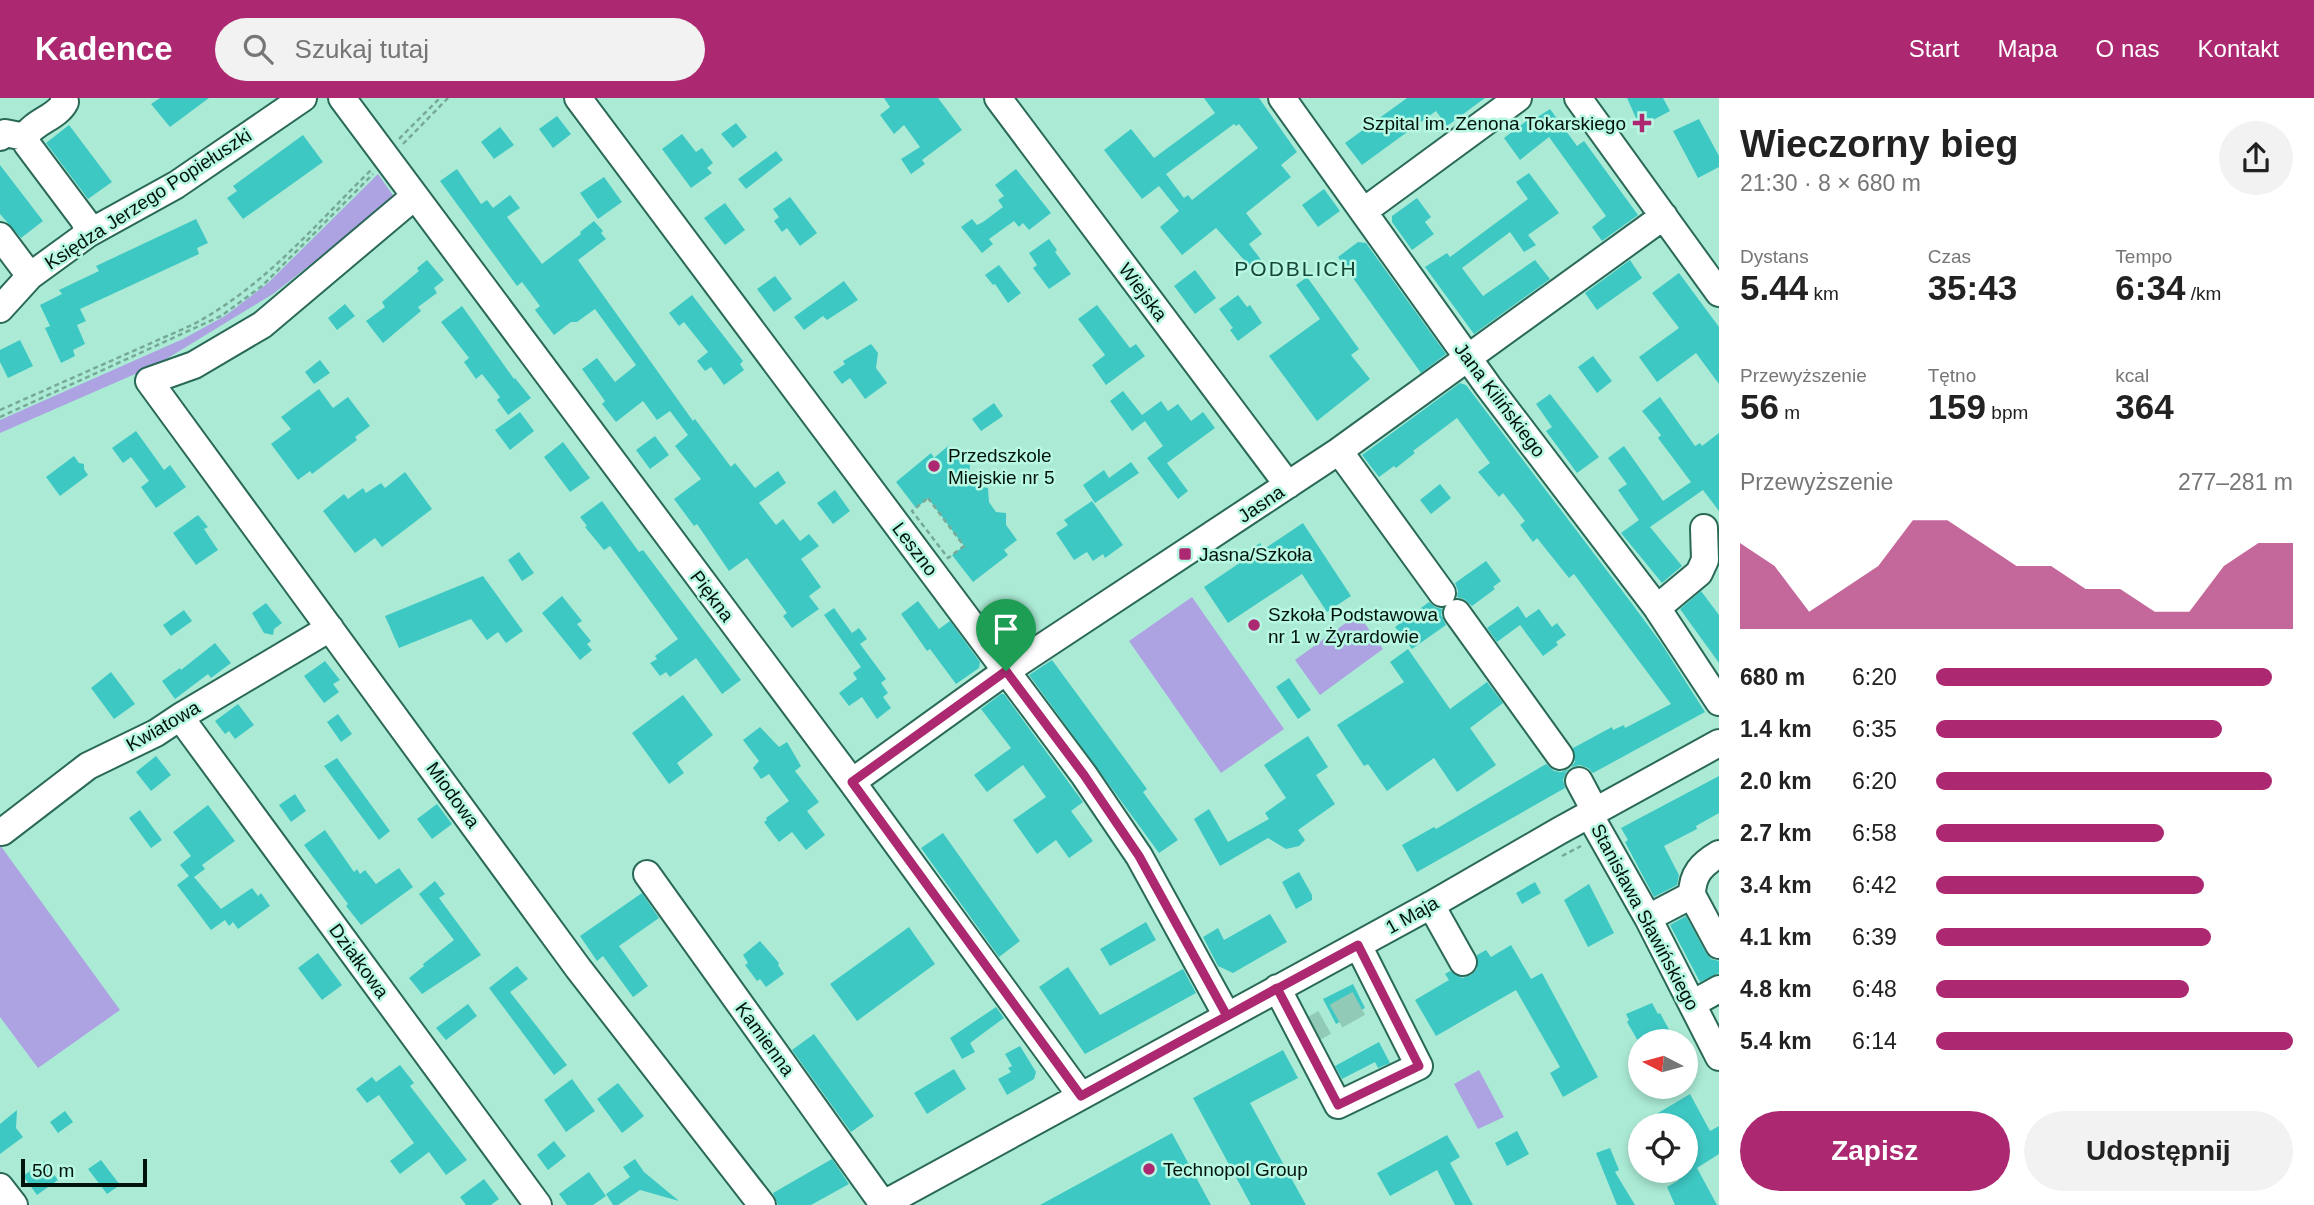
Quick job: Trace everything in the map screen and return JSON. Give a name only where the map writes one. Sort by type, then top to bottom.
[{"type":"street","points":[[13,137],[29,130],[62,108],[64,98]]},
{"type":"street","name":"Księdza Jerzego Popiełuszki","points":[[0,309],[30,276],[89,233],[176,186],[303,98]]},
{"type":"street","name":"Piękna","points":[[342,98],[852,782],[1081,1096]]},
{"type":"street","name":"Leszno","points":[[578,98],[1084,775],[1139,856],[1227,1016]]},
{"type":"street","name":"Wiejska","points":[[998,98],[1288,485]]},
{"type":"street","name":"Jana Kilińskiego","points":[[1282,98],[1468,358],[1657,608],[1719,702]]},
{"type":"street","points":[[1364,211],[1517,98]]},
{"type":"street","points":[[1578,98],[1717,286]]},
{"type":"street","points":[[13,137],[27,144],[84,220],[89,233]]},
{"type":"street","name":"Miodowa","points":[[415,196],[262,326],[194,365],[149,381],[578,968],[762,1205]]},
{"type":"street","name":"Jasna","points":[[852,782],[1006,671],[1339,451],[1664,216]]},
{"type":"street","points":[[0,236],[30,276]]},
{"type":"street","points":[[1339,451],[1560,755]]},
{"type":"street","points":[[1657,608],[1699,573],[1705,560],[1704,528]]},
{"type":"street","name":"Kwiatowa","points":[[2,832],[88,766],[156,733],[330,628]]},
{"type":"street","name":"Działkowa","points":[[180,717],[538,1205]]},
{"type":"street","name":"1 Maja","points":[[883,1205],[1431,905],[1719,743]]},
{"type":"street","name":"Stanisława Sławińskiego","points":[[1579,781],[1592,813],[1719,1057]]},
{"type":"street","points":[[1719,854],[1705,862],[1696,873],[1692,895],[1719,945]]},
{"type":"street","name":"Kamienna","points":[[647,874],[883,1205]]},
{"type":"street","points":[[1648,918],[1692,895]]},
{"type":"street","points":[[1431,905],[1463,962]]},
{"type":"street","points":[[1277,988],[1338,1105],[1419,1066],[1358,945]]},
{"type":"street","points":[[1692,1004],[1719,989]]},
{"type":"street","points":[[0,1187],[14,1205]]},
{"type":"path","points":[[0,417],[220,316],[262,286],[440,98]]},
{"type":"path","points":[[0,410],[221,310],[259,281],[448,98]]},
{"type":"path","points":[[928,498],[964,546],[948,558],[912,511],[928,498]]},
{"type":"shaded area","points":[[378,174],[395,198],[273,294],[158,364],[0,433],[0,420],[183,339],[225,316],[268,283]]},
{"type":"shaded area","points":[[1192,597],[1284,729],[1221,773],[1129,641]]},
{"type":"shaded area","points":[[1358,614],[1383,649],[1320,695],[1295,660]]},
{"type":"shaded area","points":[[0,845],[120,1010],[38,1068],[0,1017]]},
{"type":"shaded area","points":[[1479,1070],[1504,1117],[1478,1129],[1454,1084]]},
{"type":"building","points":[[160,98],[209,98],[170,127],[151,104]]},
{"type":"building","points":[[884,98],[938,98],[962,130],[922,160],[925,164],[911,174],[901,159],[920,147],[904,125],[894,134],[880,115],[890,107]]},
{"type":"building","points":[[1204,98],[1259,98],[1297,152],[1281,165],[1291,177],[1246,213],[1262,234],[1249,244],[1262,261],[1252,269],[1216,228],[1182,255],[1160,227],[1179,211],[1159,186],[1142,199],[1104,150],[1131,129],[1154,158],[1215,113]],"holes":[[[1234,124],[1239,124],[1258,148],[1192,200],[1188,195],[1184,198],[1166,174]]]},
{"type":"building","points":[[1407,98],[1485,98],[1447,126],[1436,111],[1362,165],[1345,143]]},
{"type":"building","points":[[1627,98],[1663,98],[1670,111],[1640,127]]},
{"type":"building","points":[[1550,109],[1577,146],[1584,141],[1638,215],[1602,241],[1592,227],[1606,216],[1549,137],[1520,160],[1504,138],[1534,115],[1536,118]]},
{"type":"building","points":[[557,116],[571,134],[553,148],[539,129]]},
{"type":"building","points":[[1699,119],[1719,156],[1719,167],[1698,178],[1673,131]]},
{"type":"building","points":[[736,123],[747,137],[733,148],[721,134]]},
{"type":"building","points":[[69,125],[112,182],[88,199],[46,143]]},
{"type":"building","points":[[500,127],[514,145],[494,159],[481,142]]},
{"type":"building","points":[[682,134],[696,152],[702,148],[713,163],[707,168],[712,173],[691,188],[662,149]]},
{"type":"building","points":[[303,135],[323,162],[243,219],[227,198],[237,191],[233,186]]},
{"type":"building","points":[[776,151],[783,160],[746,189],[738,179]]},
{"type":"building","points":[[0,165],[43,221],[21,238],[0,214]]},
{"type":"building","points":[[457,169],[481,204],[487,200],[493,208],[510,195],[520,208],[507,217],[542,264],[594,221],[603,231],[601,233],[606,239],[578,260],[693,421],[695,419],[731,467],[735,463],[755,488],[778,471],[786,483],[759,503],[776,525],[783,519],[800,541],[809,534],[819,546],[801,559],[821,587],[809,596],[819,609],[792,628],[783,616],[787,613],[747,558],[729,571],[697,524],[694,526],[674,499],[701,479],[675,446],[688,435],[670,411],[657,420],[643,401],[616,422],[582,369],[597,358],[615,382],[636,365],[595,309],[554,335],[535,310],[540,306],[522,282],[517,286],[440,181]]},
{"type":"building","points":[[1016,169],[1051,213],[1029,230],[1023,223],[1019,227],[1014,221],[989,239],[993,244],[982,253],[961,227],[972,219],[977,225],[1003,207],[998,200],[1004,196],[995,185]]},
{"type":"building","points":[[1529,173],[1559,213],[1528,235],[1536,245],[1524,252],[1510,232],[1462,268],[1483,296],[1535,260],[1550,279],[1474,334],[1425,267],[1447,253],[1450,257],[1528,199],[1516,182]]},
{"type":"building","points":[[604,177],[622,202],[598,219],[580,193]]},
{"type":"building","points":[[1324,189],[1340,211],[1318,227],[1302,205]]},
{"type":"building","points":[[790,197],[817,233],[800,246],[787,228],[782,232],[774,221],[779,217],[773,209]]},
{"type":"building","points":[[1417,198],[1431,217],[1425,222],[1434,234],[1412,250],[1392,222],[1392,216]]},
{"type":"building","points":[[725,203],[745,230],[725,245],[704,218]]},
{"type":"building","points":[[196,219],[208,243],[197,248],[199,254],[80,309],[86,321],[77,325],[85,344],[73,350],[75,356],[61,363],[45,328],[50,326],[40,305],[62,294],[59,290],[99,271],[96,266]]},
{"type":"building","points":[[1049,239],[1071,274],[1049,289],[1033,268],[1037,265],[1029,253]]},
{"type":"building","points":[[1358,242],[1366,243],[1446,354],[1421,373],[1338,257]]},
{"type":"building","points":[[427,260],[444,280],[434,288],[437,293],[418,307],[421,311],[383,343],[366,321],[385,307],[382,302],[419,271],[417,268]]},
{"type":"building","points":[[1630,260],[1642,278],[1597,310],[1585,293]]},
{"type":"building","points":[[999,265],[1021,293],[1008,303],[985,275]]},
{"type":"building","points":[[1195,270],[1216,298],[1195,314],[1174,286]]},
{"type":"building","points":[[1679,273],[1719,327],[1719,384],[1696,353],[1657,382],[1639,357],[1679,328],[1652,293]]},
{"type":"building","points":[[775,276],[792,299],[774,312],[757,289]]},
{"type":"building","points":[[1307,277],[1359,349],[1351,355],[1370,379],[1317,421],[1269,356],[1320,319],[1296,285]]},
{"type":"building","points":[[844,281],[858,300],[827,320],[823,316],[804,330],[794,317]]},
{"type":"building","points":[[692,295],[743,361],[740,364],[744,370],[724,385],[711,367],[705,371],[697,361],[708,352],[684,322],[679,326],[669,313]]},
{"type":"building","points":[[1238,295],[1247,307],[1250,305],[1262,323],[1238,341],[1230,330],[1233,328],[1219,309]]},
{"type":"building","points":[[345,304],[355,316],[337,330],[328,318]]},
{"type":"building","points":[[1097,305],[1130,348],[1136,344],[1145,356],[1106,385],[1092,365],[1105,355],[1078,319]]},
{"type":"building","points":[[462,306],[514,379],[531,398],[508,415],[497,400],[500,397],[482,374],[476,379],[464,362],[469,358],[441,322]]},
{"type":"building","points":[[20,340],[33,366],[8,378],[0,362],[0,350]]},
{"type":"building","points":[[871,344],[878,353],[876,368],[887,383],[865,399],[850,378],[842,384],[833,372],[845,364],[843,361]]},
{"type":"building","points":[[1593,356],[1612,381],[1597,393],[1578,367]]},
{"type":"building","points":[[320,360],[330,373],[314,384],[305,372]]},
{"type":"building","points":[[1460,383],[1466,385],[1630,601],[1661,643],[1705,712],[1593,773],[1580,765],[1569,769],[1575,762],[1573,748],[1612,727],[1613,730],[1624,725],[1625,728],[1671,704],[1574,574],[1569,578],[1537,538],[1533,542],[1520,525],[1525,521],[1503,493],[1499,497],[1478,472],[1490,463],[1457,418],[1413,451],[1415,453],[1396,468],[1394,466],[1379,477],[1362,455]]},
{"type":"building","points":[[319,389],[333,408],[348,397],[370,426],[355,437],[357,440],[312,474],[310,471],[298,480],[271,444],[291,429],[281,417]]},
{"type":"building","points":[[1123,391],[1142,415],[1161,401],[1168,411],[1178,404],[1191,421],[1203,412],[1215,428],[1167,463],[1188,491],[1178,499],[1147,458],[1163,446],[1145,421],[1132,431],[1110,401]]},
{"type":"building","points":[[1550,394],[1599,457],[1577,473],[1546,431],[1552,427],[1536,404]]},
{"type":"building","points":[[1660,397],[1695,446],[1700,443],[1702,446],[1719,433],[1719,511],[1703,490],[1650,527],[1682,566],[1662,583],[1621,533],[1639,520],[1618,490],[1627,484],[1608,458],[1624,446],[1663,501],[1691,482],[1658,438],[1661,435],[1642,411]]},
{"type":"building","points":[[994,403],[1003,416],[981,431],[972,419]]},
{"type":"building","points":[[520,412],[534,431],[510,450],[495,430]]},
{"type":"building","points":[[136,431],[164,470],[170,465],[186,487],[156,508],[141,487],[149,481],[131,457],[123,463],[112,448]]},
{"type":"building","points":[[655,436],[669,455],[650,469],[636,450]]},
{"type":"building","points":[[563,442],[590,478],[570,492],[544,457]]},
{"type":"building","points":[[948,446],[960,462],[970,464],[969,475],[977,486],[988,488],[989,502],[996,512],[1006,513],[1006,525],[1017,540],[1004,550],[1008,555],[973,582],[952,555],[964,546],[928,498],[916,508],[896,482],[931,453],[934,458]]},
{"type":"building","points":[[74,456],[79,463],[84,464],[88,475],[60,496],[46,477]]},
{"type":"building","points":[[1131,462],[1139,473],[1095,503],[1083,485],[1104,470],[1109,478]]},
{"type":"building","points":[[405,472],[432,509],[382,547],[375,538],[355,553],[323,511],[344,494],[348,499],[363,488],[366,493],[381,483],[385,488]]},
{"type":"building","points":[[1440,484],[1451,498],[1431,514],[1420,500]]},
{"type":"building","points":[[835,490],[850,511],[833,524],[817,503]]},
{"type":"building","points":[[602,501],[639,552],[643,550],[741,680],[722,694],[696,658],[670,677],[666,672],[660,676],[650,663],[678,639],[610,546],[604,550],[585,527],[587,526],[580,517]]},
{"type":"building","points":[[1092,501],[1123,545],[1105,558],[1103,554],[1093,561],[1087,552],[1074,560],[1056,533],[1068,525],[1064,520]]},
{"type":"building","points":[[198,515],[208,527],[204,529],[218,550],[196,565],[173,533]]},
{"type":"building","points":[[1303,523],[1351,596],[1327,612],[1302,574],[1228,623],[1204,587],[1244,560],[1242,556],[1260,543],[1264,549]]},
{"type":"building","points":[[519,552],[534,573],[522,581],[508,560]]},
{"type":"building","points":[[1486,561],[1501,581],[1493,587],[1495,589],[1472,606],[1457,597],[1455,583]]},
{"type":"building","points":[[483,576],[523,631],[506,643],[498,632],[487,640],[471,619],[399,648],[385,616]]},
{"type":"building","points":[[1701,591],[1719,615],[1719,663],[1680,609]]},
{"type":"building","points":[[562,596],[582,621],[577,624],[591,641],[587,644],[592,650],[580,660],[542,613]]},
{"type":"building","points":[[918,601],[939,629],[950,621],[980,662],[979,668],[956,684],[930,649],[927,651],[901,614]]},
{"type":"building","points":[[1429,602],[1442,609],[1441,615],[1446,625],[1412,649],[1395,627]]},
{"type":"building","points":[[266,603],[282,623],[274,629],[273,635],[264,633],[252,613]]},
{"type":"building","points":[[1518,606],[1526,618],[1539,609],[1552,627],[1557,623],[1566,635],[1543,656],[1520,625],[1497,642],[1487,628]]},
{"type":"building","points":[[834,608],[852,633],[859,628],[867,639],[860,644],[886,679],[881,683],[888,693],[883,697],[891,708],[877,719],[862,697],[849,706],[839,693],[857,679],[853,673],[861,667],[824,615]]},
{"type":"building","points":[[184,610],[192,621],[171,636],[163,625]]},
{"type":"building","points":[[215,643],[231,663],[211,678],[208,674],[175,699],[162,681],[180,668],[181,670]]},
{"type":"building","points":[[1408,649],[1450,709],[1487,682],[1503,703],[1470,728],[1496,765],[1457,792],[1434,758],[1387,791],[1368,764],[1364,766],[1337,725],[1404,682],[1390,662]]},
{"type":"building","points":[[1052,660],[1147,789],[1143,792],[1178,840],[1159,853],[1029,675]]},
{"type":"building","points":[[325,661],[340,680],[333,684],[339,692],[324,703],[304,676]]},
{"type":"building","points":[[111,672],[135,704],[114,719],[91,688]]},
{"type":"building","points":[[1289,678],[1311,710],[1298,719],[1276,687]]},
{"type":"building","points":[[1004,694],[1083,802],[1071,811],[1093,841],[1069,858],[1056,840],[1037,854],[1013,820],[1046,797],[1023,765],[987,792],[974,775],[1011,748],[981,709]]},
{"type":"building","points":[[683,695],[713,735],[677,763],[684,773],[669,784],[632,733]]},
{"type":"building","points":[[238,704],[254,725],[235,739],[229,731],[225,734],[215,721]]},
{"type":"building","points":[[338,714],[352,734],[341,742],[327,722]]},
{"type":"building","points":[[760,727],[779,747],[787,742],[801,766],[795,771],[819,802],[807,811],[825,835],[806,850],[792,832],[779,842],[764,822],[789,801],[769,774],[761,779],[753,768],[759,761],[743,740]]},
{"type":"building","points":[[1308,736],[1328,767],[1316,775],[1335,804],[1298,830],[1305,840],[1299,846],[1286,849],[1268,838],[1220,866],[1194,819],[1209,809],[1228,842],[1269,819],[1265,813],[1286,798],[1264,765]]},
{"type":"building","points":[[156,756],[171,775],[151,791],[136,772]]},
{"type":"building","points":[[337,758],[390,831],[379,840],[324,766]]},
{"type":"building","points":[[1546,764],[1554,771],[1569,769],[1563,780],[1565,788],[1417,872],[1402,845],[1434,827],[1436,829]]},
{"type":"building","points":[[1719,776],[1719,813],[1696,826],[1697,829],[1664,846],[1679,875],[1677,885],[1654,897],[1625,842],[1628,840],[1621,828]]},
{"type":"building","points":[[295,794],[306,811],[291,822],[279,805]]},
{"type":"building","points":[[437,804],[452,824],[432,839],[417,819]]},
{"type":"building","points":[[208,805],[235,841],[202,865],[205,869],[194,877],[221,909],[252,888],[258,896],[261,893],[270,906],[238,929],[233,922],[229,926],[225,920],[211,930],[177,885],[189,876],[180,865],[191,856],[173,832]]},
{"type":"building","points":[[140,810],[162,840],[151,848],[129,818]]},
{"type":"building","points":[[325,830],[354,872],[357,869],[360,874],[365,870],[376,884],[399,868],[413,887],[361,925],[304,845]]},
{"type":"building","points":[[943,833],[1020,941],[999,957],[921,848]]},
{"type":"building","points":[[1299,872],[1312,895],[1312,900],[1296,909],[1282,882]]},
{"type":"building","points":[[435,881],[445,894],[439,898],[481,955],[422,994],[409,978],[454,940],[419,894]]},
{"type":"building","points":[[1535,882],[1541,893],[1522,904],[1516,893]]},
{"type":"building","points":[[1589,884],[1614,933],[1588,947],[1564,900]]},
{"type":"building","points":[[642,893],[659,918],[619,946],[648,986],[633,997],[603,956],[597,961],[580,936]]},
{"type":"building","points":[[1270,914],[1287,942],[1233,973],[1218,966],[1203,937],[1218,928],[1224,940]]},
{"type":"building","points":[[1686,916],[1706,953],[1711,959],[1719,961],[1719,973],[1700,982],[1670,925]]},
{"type":"building","points":[[1146,922],[1156,940],[1110,966],[1100,949]]},
{"type":"building","points":[[909,927],[935,964],[857,1021],[830,984]]},
{"type":"building","points":[[760,941],[779,963],[784,974],[766,987],[760,979],[757,981],[745,965],[748,963],[743,955]]},
{"type":"building","points":[[1511,945],[1531,979],[1542,973],[1598,1077],[1563,1097],[1550,1073],[1560,1067],[1516,990],[1436,1036],[1415,1000],[1449,980],[1445,974],[1450,971],[1462,978],[1471,975],[1477,969],[1477,955],[1486,950],[1491,957]]},
{"type":"building","points":[[318,953],[342,985],[322,1000],[298,968]]},
{"type":"building","points":[[517,966],[528,979],[510,992],[567,1065],[554,1075],[489,988]]},
{"type":"building","points":[[1068,967],[1100,1015],[1183,969],[1196,993],[1085,1054],[1039,987]]},
{"type":"building","points":[[1353,984],[1365,1008],[1336,1024],[1323,999]]},
{"type":"building","points":[[1652,1003],[1669,1029],[1631,1029],[1626,1014]]},
{"type":"building","points":[[468,1004],[477,1016],[446,1040],[436,1028]]},
{"type":"building","points":[[996,1007],[1004,1018],[970,1043],[975,1052],[962,1059],[950,1038]]},
{"type":"building","points":[[814,1034],[874,1116],[851,1132],[792,1050]]},
{"type":"building","points":[[1379,1042],[1390,1063],[1378,1068],[1375,1062],[1342,1079],[1335,1066]]},
{"type":"building","points":[[1020,1046],[1036,1072],[1034,1079],[1007,1095],[998,1079],[1011,1072],[1008,1068],[1012,1066],[1005,1054]]},
{"type":"building","points":[[1283,1050],[1298,1078],[1250,1103],[1306,1205],[1251,1205],[1193,1098]]},
{"type":"building","points":[[400,1065],[414,1083],[410,1086],[467,1160],[446,1175],[429,1152],[400,1174],[390,1161],[414,1143],[379,1095],[367,1103],[356,1089],[372,1077],[376,1082]]},
{"type":"building","points":[[954,1069],[966,1089],[927,1114],[914,1093]]},
{"type":"building","points":[[572,1079],[595,1111],[566,1132],[544,1100]]},
{"type":"building","points":[[618,1083],[644,1116],[622,1133],[597,1099]]},
{"type":"building","points":[[1682,1099],[1693,1099],[1710,1131],[1719,1126],[1719,1154],[1698,1167],[1698,1113],[1658,1113]]},
{"type":"building","points":[[17,1110],[16,1128],[23,1137],[0,1154],[0,1124]]},
{"type":"building","points":[[65,1111],[73,1122],[58,1133],[50,1122]]},
{"type":"building","points":[[1517,1131],[1529,1154],[1507,1166],[1495,1143]]},
{"type":"building","name":"Technopol Group","points":[[1172,1133],[1211,1205],[1040,1205]]},
{"type":"building","points":[[1447,1135],[1460,1157],[1450,1163],[1473,1205],[1455,1205],[1437,1170],[1390,1196],[1377,1173]]},
{"type":"building","points":[[554,1141],[566,1156],[548,1170],[537,1155]]},
{"type":"building","points":[[1610,1148],[1619,1170],[1615,1172],[1635,1205],[1617,1205],[1596,1153]]},
{"type":"building","points":[[635,1159],[644,1172],[679,1201],[640,1190],[618,1205],[613,1205],[606,1194],[630,1177],[623,1167]]},
{"type":"building","points":[[832,1159],[849,1184],[811,1205],[778,1205],[773,1193]]},
{"type":"building","points":[[101,1160],[120,1185],[107,1194],[88,1169]]},
{"type":"building","points":[[44,1161],[58,1180],[37,1195],[23,1176]]},
{"type":"building","points":[[1698,1170],[1717,1205],[1675,1205],[1667,1187],[1674,1183],[1698,1183]]},
{"type":"building","points":[[589,1172],[606,1196],[593,1205],[567,1205],[559,1194]]},
{"type":"building","points":[[484,1179],[499,1199],[491,1205],[466,1205],[460,1197]]},
{"type":"tunnel","points":[[1302,1035],[1381,991]]},
{"type":"place","name":"Szpital im. Zenona Tokarskiego","points":[[1642,123]]},
{"type":"place","name":"Przedszkole Miejskie nr 5","points":[[934,466]]},
{"type":"place","name":"Jasna/Szkoła","points":[[1185,554]]},
{"type":"place","name":"Szkoła Podstawowa nr 1 w Żyrardowie","points":[[1254,625]]},
{"type":"place","name":"Technopol Group","points":[[1149,1169]]},
{"type":"district","name":"PODBLICH","points":[[1296,268]]},
{"type":"route","points":[[1006,671],[852,782],[1081,1096],[1227,1016],[1277,988],[1358,945],[1419,1066],[1338,1105],[1277,988],[1227,1016],[1139,856],[1084,775],[1006,671]]}]
